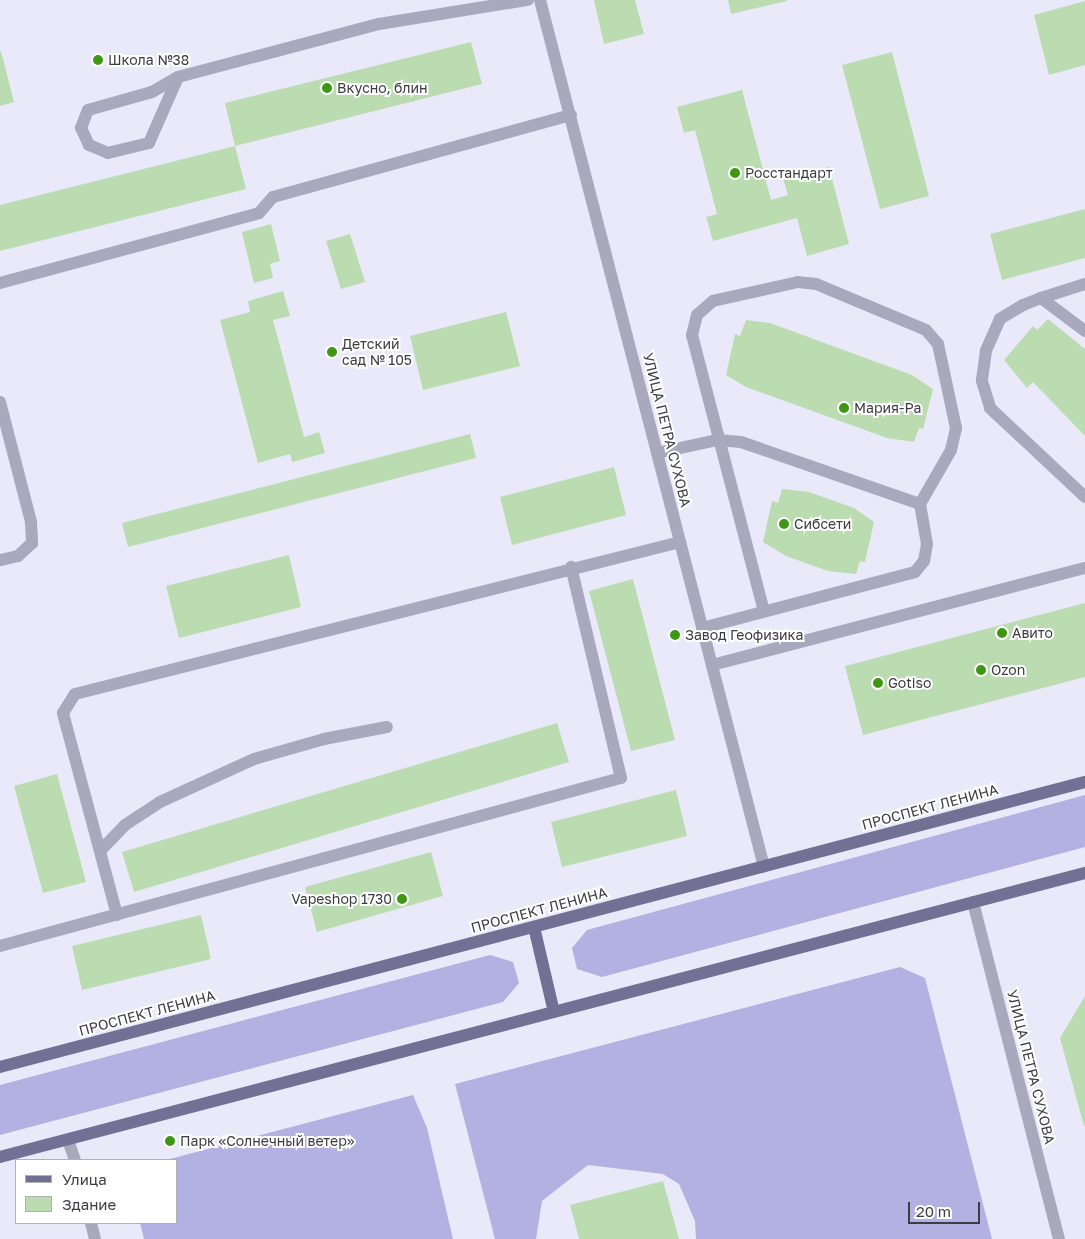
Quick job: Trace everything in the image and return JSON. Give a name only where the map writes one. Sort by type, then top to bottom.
[{"type":"main road","name":"ПРОСПЕКТ ЛЕНИНА","points":[[0,1067],[1085,782]]},
{"type":"main road","points":[[0,1158],[1085,873]]},
{"type":"main road","points":[[534,927],[554,1012]]},
{"type":"street","points":[[178,77],[149,143],[108,153],[89,146],[81,128],[88,110],[152,92],[178,77],[379,24],[528,0]]},
{"type":"street","name":"УЛИЦА ПЕТРА СУХОВА","points":[[540,0],[764,866]]},
{"type":"street","points":[[0,284],[259,214],[273,197],[571,115]]},
{"type":"street","points":[[702,628],[915,572],[927,544],[920,504],[951,450],[956,428],[938,344],[926,330],[816,284],[798,282],[713,301],[697,315],[692,335],[717,440],[764,611]]},
{"type":"street","points":[[1085,284],[1041,298],[1000,319],[986,351],[982,382],[990,408],[1085,497]]},
{"type":"street","points":[[1041,298],[1085,331]]},
{"type":"street","points":[[0,402],[32,543],[18,556],[0,560]]},
{"type":"street","points":[[657,453],[717,440],[741,442],[920,504]]},
{"type":"street","points":[[117,915],[63,713],[75,694],[571,567],[680,542]]},
{"type":"street","points":[[0,946],[621,778],[571,567]]},
{"type":"street","points":[[712,665],[1085,568]]},
{"type":"street","points":[[100,851],[125,825],[160,802],[254,759],[324,738],[387,727]]},
{"type":"street","name":"УЛИЦА ПЕТРА СУХОВА","points":[[973,902],[1060,1239]]},
{"type":"street","points":[[68,1140],[75,1159]]},
{"type":"street","points":[[91,1224],[95,1239]]},
{"type":"shaded area","points":[[1085,795],[1085,847],[602,977],[577,969],[572,948],[587,930]]},
{"type":"shaded area","points":[[490,955],[513,962],[519,983],[503,1002],[0,1135],[0,1085]]},
{"type":"shaded area","points":[[900,967],[925,978],[992,1239],[696,1239],[695,1221],[679,1184],[663,1174],[588,1165],[542,1201],[536,1239],[495,1239],[455,1084]]},
{"type":"shaded area","points":[[413,1095],[427,1128],[453,1239],[144,1239],[140,1224],[178,1224],[178,1159],[170,1159]]},
{"type":"building","points":[[594,0],[635,0],[644,34],[604,44]]},
{"type":"building","points":[[728,0],[787,0],[787,1],[731,14]]},
{"type":"building","points":[[1085,1],[1085,65],[1049,75],[1034,15]]},
{"type":"building","points":[[471,42],[482,84],[235,146],[225,103]]},
{"type":"building","points":[[0,52],[14,102],[0,106]]},
{"type":"building","points":[[892,52],[929,196],[880,209],[842,65]]},
{"type":"building","name":"Росстандарт","points":[[742,90],[771,200],[788,195],[783,179],[829,167],[849,244],[807,256],[797,218],[713,241],[706,217],[717,214],[695,130],[684,133],[677,107]]},
{"type":"building","points":[[235,146],[246,189],[0,251],[0,205]]},
{"type":"building","points":[[1085,209],[1085,258],[1002,280],[990,234]]},
{"type":"building","points":[[271,224],[280,261],[270,264],[273,278],[254,283],[242,232]]},
{"type":"building","points":[[350,234],[365,282],[341,289],[326,241]]},
{"type":"building","points":[[283,291],[290,316],[273,320],[304,437],[319,432],[325,453],[292,462],[290,454],[258,463],[220,320],[250,312],[248,301]]},
{"type":"building","points":[[506,312],[520,366],[423,390],[410,336]]},
{"type":"building","points":[[1048,319],[1085,349],[1085,436],[1033,382],[1027,388],[1004,360],[1033,326],[1037,330]]},
{"type":"building","points":[[746,320],[770,323],[912,375],[933,389],[923,429],[919,428],[914,442],[887,438],[746,387],[726,375],[735,334],[740,336]]},
{"type":"building","points":[[470,434],[476,458],[128,547],[122,523]]},
{"type":"building","points":[[614,467],[626,515],[512,545],[500,497]]},
{"type":"building","points":[[782,489],[809,492],[854,508],[874,522],[865,562],[860,561],[856,574],[828,571],[786,556],[763,542],[772,501],[778,503]]},
{"type":"building","points":[[289,555],[301,607],[179,638],[166,586]]},
{"type":"building","points":[[633,579],[675,740],[631,751],[589,591]]},
{"type":"building","points":[[1085,603],[1085,677],[863,735],[845,666]]},
{"type":"building","points":[[557,723],[569,762],[134,892],[122,852]]},
{"type":"building","points":[[57,774],[86,882],[43,893],[14,786]]},
{"type":"building","points":[[676,790],[687,836],[562,867],[551,822]]},
{"type":"building","points":[[431,852],[443,896],[317,932],[305,887]]},
{"type":"building","points":[[201,915],[211,959],[82,990],[72,946]]},
{"type":"building","points":[[1085,996],[1085,1126],[1084,1126],[1060,1038]]},
{"type":"building","points":[[663,1181],[679,1239],[579,1239],[570,1205]]},
{"type":"place","name":"Школа №38","points":[[98,60]]},
{"type":"place","name":"Вкусно, блин","points":[[327,88]]},
{"type":"place","name":"Росстандарт","points":[[735,173]]},
{"type":"place","name":"Детский сад № 105","points":[[332,352]]},
{"type":"place","name":"Мария-Ра","points":[[844,408]]},
{"type":"place","name":"Сибсети","points":[[784,524]]},
{"type":"place","name":"Авито","points":[[1002,633]]},
{"type":"place","name":"Завод Геофизика","points":[[675,635]]},
{"type":"place","name":"Ozon","points":[[981,670]]},
{"type":"place","name":"Gotiso","points":[[878,683]]},
{"type":"place","name":"Vapeshop 1730","points":[[402,899]]},
{"type":"place","name":"Парк «Солнечный ветер»","points":[[170,1141]]}]
